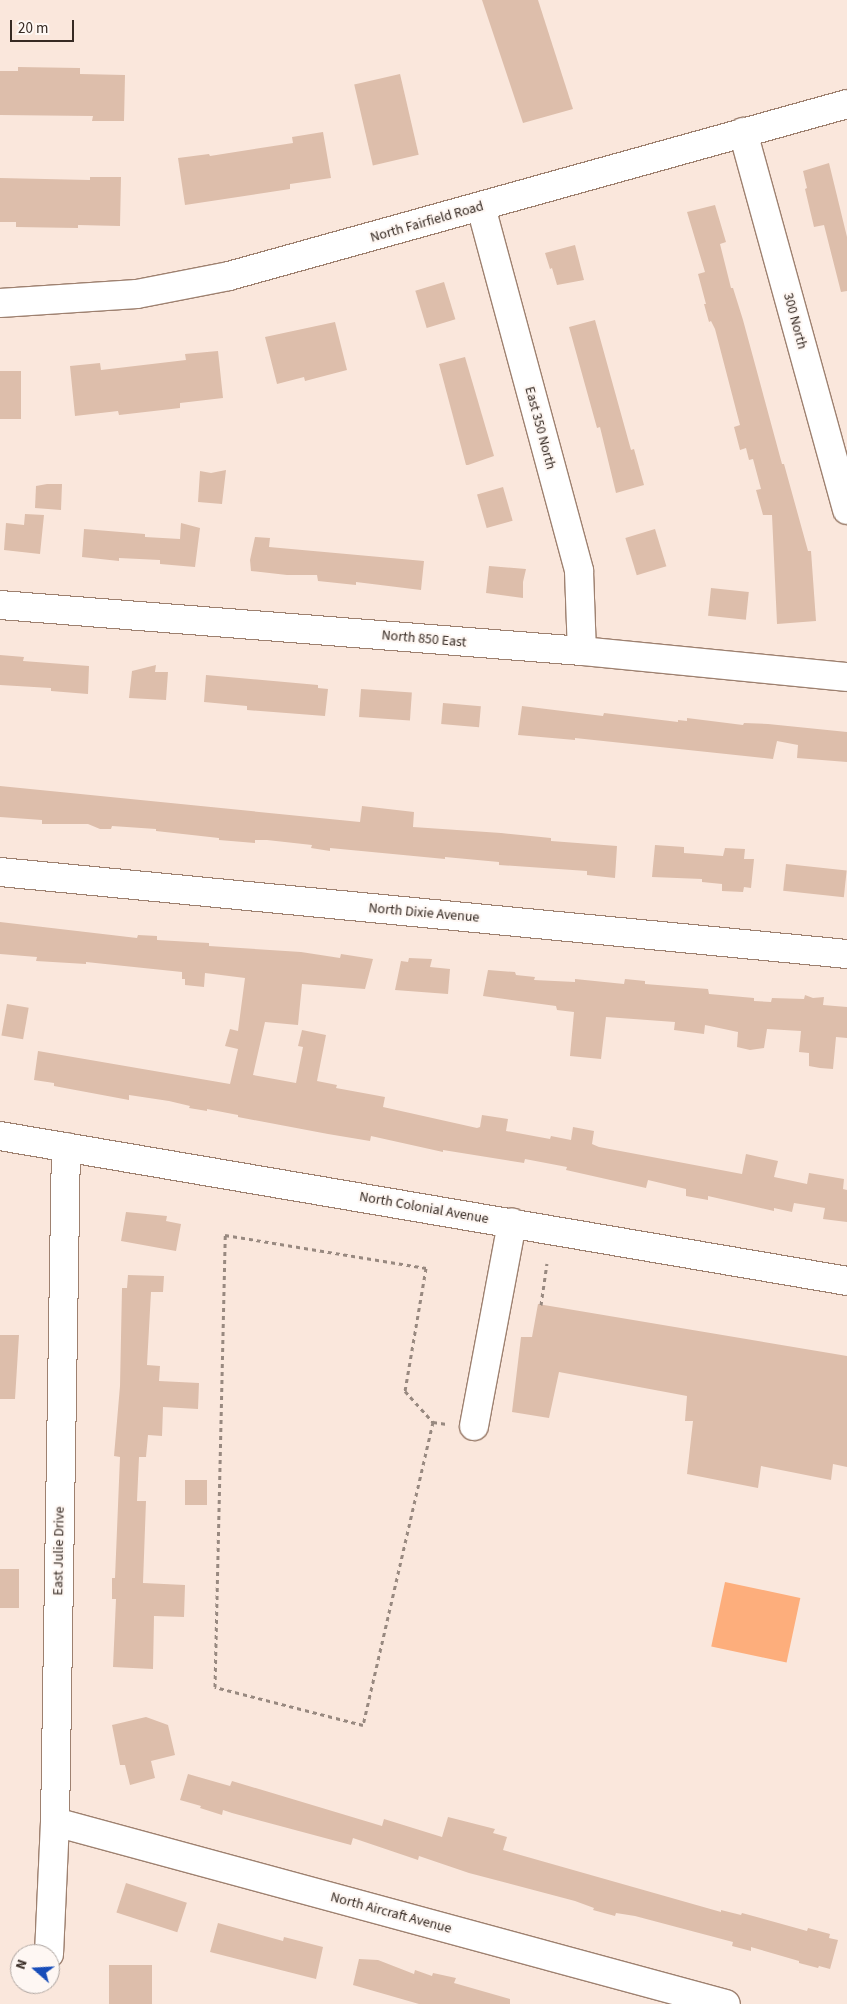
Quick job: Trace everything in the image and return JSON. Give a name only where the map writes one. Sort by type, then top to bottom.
[{"type":"street","name":"North Fairfield Road","points":[[0,303],[137,294],[264,268],[847,104]]},
{"type":"street","name":"300 North","points":[[743,132],[847,510]]},
{"type":"street","name":"East 350 North","points":[[481,207],[579,571],[582,651]]},
{"type":"street","name":"North 850 East","points":[[0,605],[582,651],[847,677]]},
{"type":"street","name":"North Dixie Avenue","points":[[0,872],[847,954]]},
{"type":"street","name":"North Colonial Avenue","points":[[0,1136],[847,1281]]},
{"type":"street","name":"East Julie Drive","points":[[49,1944],[55,1822],[66,1147]]},
{"type":"street","points":[[474,1426],[512,1223]]},
{"type":"street","name":"North Aircraft Avenue","points":[[55,1822],[726,2004]]},
{"type":"path","points":[[433,1422],[363,1725],[215,1687],[225,1235],[426,1268],[405,1391],[433,1422],[446,1424]]},
{"type":"path","points":[[541,1305],[547,1263]]},
{"type":"shaded area","points":[[725,1582],[800,1598],[787,1663],[711,1647]]},
{"type":"building","points":[[482,0],[538,0],[573,109],[523,123]]},
{"type":"building","points":[[18,67],[80,68],[80,74],[125,75],[124,121],[92,121],[93,116],[0,115],[0,71],[18,71]]},
{"type":"building","points":[[400,74],[419,155],[373,165],[354,85]]},
{"type":"building","points":[[323,132],[331,178],[290,184],[290,189],[185,205],[178,158],[209,154],[210,156],[293,143],[292,137]]},
{"type":"building","points":[[829,163],[847,237],[847,291],[841,292],[824,225],[814,227],[805,189],[807,188],[803,171]]},
{"type":"building","points":[[90,177],[121,177],[120,226],[78,225],[78,228],[16,227],[16,222],[0,222],[0,178],[90,180]]},
{"type":"building","points":[[715,205],[726,242],[720,244],[731,288],[733,288],[743,320],[808,551],[811,551],[816,621],[777,624],[772,515],[763,515],[756,490],[761,489],[753,459],[749,460],[746,448],[740,450],[734,427],[740,425],[715,329],[711,321],[709,322],[704,304],[706,304],[698,274],[705,272],[687,212]]},
{"type":"building","points":[[575,245],[584,280],[557,285],[545,253]]},
{"type":"building","points":[[444,282],[455,319],[427,328],[415,291]]},
{"type":"building","points":[[595,320],[631,450],[634,449],[644,485],[616,493],[600,427],[597,428],[569,327]]},
{"type":"building","points":[[335,322],[347,370],[305,381],[304,377],[277,384],[265,337]]},
{"type":"building","points":[[218,351],[223,398],[180,403],[180,408],[119,415],[118,411],[75,416],[70,366],[100,363],[101,370],[186,360],[185,354]]},
{"type":"building","points":[[465,357],[494,456],[468,465],[466,465],[439,364]]},
{"type":"building","points":[[0,371],[21,371],[21,419],[0,419]]},
{"type":"building","points":[[226,470],[222,504],[198,502],[200,471],[211,473]]},
{"type":"building","points":[[62,484],[61,510],[35,508],[36,486]]},
{"type":"building","points":[[503,487],[513,521],[487,528],[477,494]]},
{"type":"building","points":[[25,514],[44,515],[40,554],[4,550],[6,523],[24,525]]},
{"type":"building","points":[[181,523],[200,528],[195,567],[160,564],[160,560],[119,558],[119,561],[82,557],[84,529],[145,534],[145,537],[180,539]]},
{"type":"building","points":[[655,529],[666,566],[637,575],[625,538]]},
{"type":"building","points":[[255,537],[270,538],[269,547],[424,561],[421,590],[356,582],[356,585],[318,581],[317,575],[287,575],[251,571],[250,560]]},
{"type":"building","points":[[489,566],[526,569],[523,582],[523,598],[486,593]]},
{"type":"building","points":[[711,588],[749,592],[746,620],[708,616]]},
{"type":"building","points":[[0,655],[24,657],[23,661],[89,666],[88,694],[51,691],[51,688],[0,685]]},
{"type":"building","points":[[156,665],[155,672],[168,672],[166,700],[129,698],[132,671]]},
{"type":"building","points":[[206,675],[318,685],[318,688],[328,689],[325,716],[247,710],[247,706],[204,702]]},
{"type":"building","points":[[361,689],[412,693],[410,720],[359,717]]},
{"type":"building","points":[[443,703],[481,706],[479,727],[441,724]]},
{"type":"building","points":[[522,706],[603,716],[604,713],[678,722],[678,720],[687,721],[687,718],[743,725],[744,723],[768,724],[847,732],[847,762],[797,758],[798,745],[777,741],[773,759],[575,738],[575,740],[518,735]]},
{"type":"building","points":[[0,786],[360,822],[362,806],[414,812],[413,827],[501,833],[551,838],[551,841],[617,846],[615,878],[587,875],[587,871],[499,865],[499,862],[330,848],[330,851],[311,848],[312,845],[267,840],[255,840],[255,843],[219,840],[219,838],[156,831],[156,829],[112,826],[111,829],[100,829],[88,824],[42,824],[42,820],[0,817]]},
{"type":"building","points":[[655,845],[684,847],[684,853],[723,856],[725,848],[745,849],[744,859],[754,859],[751,888],[744,887],[743,892],[722,891],[722,884],[702,882],[702,879],[652,877]]},
{"type":"building","points":[[786,864],[847,870],[844,897],[783,891]]},
{"type":"building","points":[[0,922],[137,938],[138,935],[157,936],[157,940],[209,943],[209,946],[301,952],[340,958],[341,954],[373,959],[365,989],[302,984],[298,1025],[265,1022],[253,1075],[296,1083],[303,1047],[298,1046],[302,1030],[326,1035],[317,1081],[337,1085],[336,1088],[385,1097],[383,1107],[477,1128],[480,1127],[482,1115],[508,1119],[506,1131],[550,1139],[551,1136],[571,1140],[573,1127],[594,1131],[592,1144],[599,1147],[742,1174],[746,1154],[778,1161],[774,1177],[807,1184],[809,1173],[844,1179],[843,1189],[847,1190],[847,1222],[823,1219],[825,1208],[794,1203],[792,1212],[774,1208],[774,1211],[708,1196],[708,1200],[686,1196],[686,1189],[648,1180],[646,1188],[566,1170],[567,1167],[525,1159],[524,1163],[443,1150],[443,1152],[371,1136],[370,1141],[238,1117],[238,1115],[207,1109],[207,1111],[189,1108],[190,1106],[169,1101],[129,1095],[129,1100],[54,1086],[54,1083],[34,1080],[38,1051],[230,1084],[238,1049],[225,1046],[230,1029],[238,1031],[245,978],[205,973],[204,987],[185,985],[185,979],[182,979],[182,972],[86,962],[86,964],[36,961],[37,957],[0,954]]},
{"type":"building","points":[[409,958],[432,959],[430,967],[450,969],[448,994],[395,990],[401,961],[408,962]]},
{"type":"building","points":[[488,970],[515,972],[516,975],[535,977],[534,980],[575,982],[575,979],[624,984],[625,979],[645,981],[645,984],[708,989],[709,994],[754,998],[754,1001],[771,1002],[772,998],[804,999],[805,995],[813,998],[824,997],[823,1005],[847,1007],[847,1038],[836,1037],[833,1069],[820,1068],[809,1066],[809,1053],[799,1052],[801,1031],[767,1029],[764,1048],[750,1050],[737,1047],[738,1032],[705,1025],[704,1034],[674,1030],[675,1022],[606,1017],[601,1059],[570,1056],[574,1012],[557,1010],[556,1006],[483,996]]},
{"type":"building","points":[[7,1004],[29,1008],[23,1039],[1,1036]]},
{"type":"building","points":[[126,1212],[167,1216],[166,1221],[181,1224],[176,1251],[121,1241]]},
{"type":"building","points":[[128,1275],[164,1276],[163,1292],[151,1292],[147,1365],[160,1366],[159,1381],[199,1383],[198,1409],[163,1407],[162,1436],[148,1435],[146,1457],[139,1457],[137,1501],[146,1501],[143,1583],[185,1585],[184,1617],[154,1616],[153,1669],[113,1667],[116,1599],[112,1599],[112,1578],[115,1578],[120,1457],[114,1456],[120,1386],[122,1288],[127,1288]]},
{"type":"building","points":[[538,1304],[847,1356],[847,1467],[833,1464],[831,1480],[761,1466],[758,1488],[687,1474],[693,1421],[685,1421],[687,1396],[559,1372],[549,1418],[512,1412],[521,1337],[532,1337]]},
{"type":"building","points":[[0,1335],[19,1335],[15,1399],[0,1399]]},
{"type":"building","points":[[185,1480],[207,1480],[207,1505],[185,1505]]},
{"type":"building","points":[[0,1569],[19,1569],[19,1608],[0,1608]]},
{"type":"building","points":[[146,1717],[168,1725],[175,1755],[151,1761],[155,1778],[130,1785],[125,1765],[120,1765],[112,1725]]},
{"type":"building","points":[[188,1774],[230,1786],[232,1781],[382,1826],[384,1819],[442,1837],[448,1817],[495,1829],[493,1833],[507,1837],[503,1850],[721,1912],[721,1910],[741,1915],[742,1913],[807,1931],[808,1928],[830,1934],[829,1938],[838,1940],[830,1969],[799,1963],[799,1961],[751,1947],[751,1951],[732,1946],[733,1942],[635,1916],[616,1913],[615,1916],[593,1910],[594,1908],[575,1901],[469,1873],[419,1856],[418,1860],[353,1838],[351,1845],[223,1810],[222,1815],[180,1800]]},
{"type":"building","points":[[126,1883],[187,1903],[177,1932],[116,1912]]},
{"type":"building","points":[[218,1923],[283,1941],[284,1937],[323,1947],[316,1979],[210,1952]]},
{"type":"building","points":[[359,1959],[378,1960],[414,1974],[415,1970],[432,1976],[433,1973],[456,1978],[454,1983],[510,1999],[510,2004],[419,2004],[353,1985]]},
{"type":"building","points":[[109,1965],[152,1965],[152,2004],[109,2004]]}]
